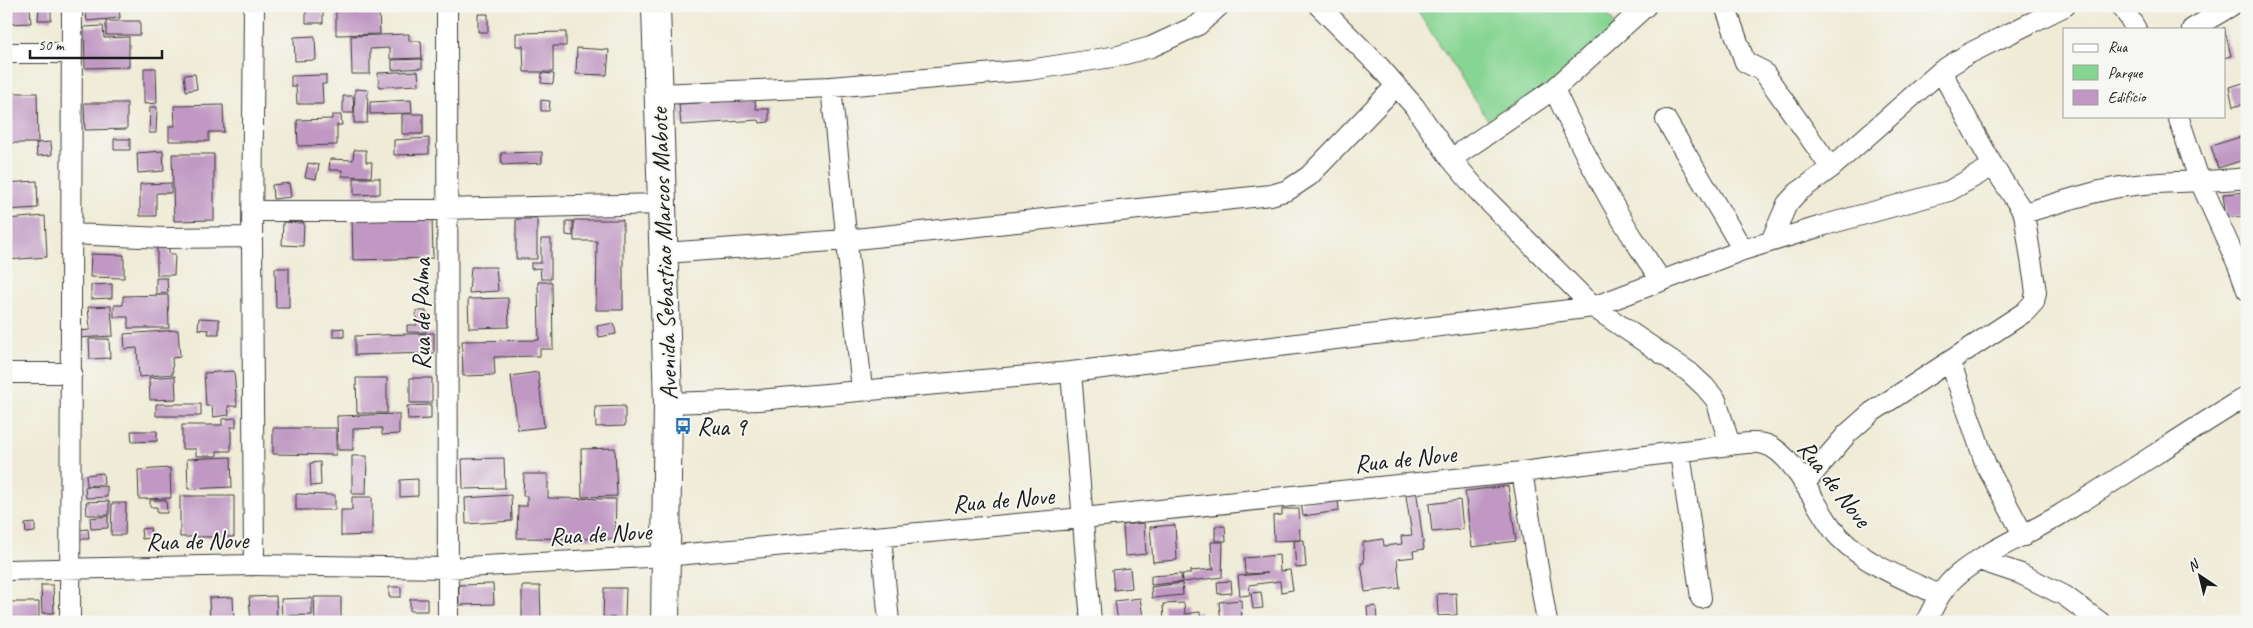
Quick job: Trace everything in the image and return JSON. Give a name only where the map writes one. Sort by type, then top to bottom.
[{"type":"main road","name":"Avenida Sebastiao Marcos Mabote","points":[[656,6],[668,403],[665,622]]},
{"type":"street","points":[[70,622],[72,6]]},
{"type":"street","points":[[254,6],[252,211],[254,565]]},
{"type":"street","name":"Rua de Palma","points":[[447,6],[448,622]]},
{"type":"street","points":[[658,94],[831,87],[1029,70],[1118,56],[1151,47],[1197,15],[1219,6]]},
{"type":"street","points":[[1319,6],[1396,86],[1425,121],[1451,159],[1478,191],[1593,307],[1675,362],[1705,387],[1716,400],[1730,445]]},
{"type":"street","points":[[1451,159],[1554,89],[1646,6]]},
{"type":"street","points":[[1726,6],[1745,62],[1763,71],[1831,168]]},
{"type":"street","points":[[1771,241],[1787,204],[1797,193],[1831,168],[1941,71],[1968,54],[2065,6]]},
{"type":"street","points":[[2122,6],[2135,28]]},
{"type":"street","points":[[2194,28],[2231,6]]},
{"type":"street","points":[[6,53],[71,53]]},
{"type":"street","points":[[1805,483],[1847,434],[1866,418],[2025,312],[2034,302],[2036,292],[2024,213],[1993,166],[1941,71]]},
{"type":"street","points":[[664,253],[846,240],[1271,196],[1288,190],[1309,176],[1396,86]]},
{"type":"street","points":[[831,87],[862,390]]},
{"type":"street","points":[[1554,89],[1582,150],[1607,197],[1635,244],[1661,280]]},
{"type":"street","points":[[2179,118],[2199,179],[2247,290]]},
{"type":"street","points":[[1666,120],[1743,250]]},
{"type":"street","points":[[668,403],[759,400],[1070,372],[1593,307],[1743,250],[1949,191],[1993,166]]},
{"type":"street","points":[[2024,213],[2110,189],[2199,179],[2225,180],[2247,178]]},
{"type":"street","points":[[252,211],[446,210],[662,204]]},
{"type":"street","points":[[71,234],[165,238],[252,237]]},
{"type":"street","points":[[1950,361],[1986,465],[2024,536]]},
{"type":"street","points":[[1070,372],[1091,622]]},
{"type":"street","points":[[6,373],[72,373]]},
{"type":"street","points":[[1926,622],[1939,595],[1959,574],[1979,560],[2024,536],[2152,458],[2247,396]]},
{"type":"street","name":"Rua de Nove","points":[[6,570],[254,565],[448,568],[665,556],[1083,518],[1522,472],[1730,445],[1764,444],[1778,452],[1805,483],[1840,538],[1872,563],[1939,595]]},
{"type":"street","points":[[1680,453],[1701,598]]},
{"type":"street","points":[[1522,472],[1543,621]]},
{"type":"street","points":[[881,536],[889,622]]},
{"type":"street","points":[[1979,560],[2021,574],[2065,596],[2100,622]]},
{"type":"green space","points":[[1414,6],[1603,6],[1624,39],[1492,126]]},
{"type":"building","points":[[6,6],[30,6],[31,23],[6,24]]},
{"type":"building","points":[[39,6],[51,6],[51,20],[38,20]]},
{"type":"building","points":[[85,6],[119,6],[120,18],[87,21]]},
{"type":"building","points":[[306,6],[323,6],[323,23],[306,23]]},
{"type":"building","points":[[336,6],[354,6],[354,12],[379,11],[380,34],[336,35]]},
{"type":"building","points":[[358,6],[387,6],[387,8],[358,9]]},
{"type":"building","points":[[478,14],[488,14],[488,32],[478,32]]},
{"type":"building","points":[[106,21],[140,21],[140,35],[106,35]]},
{"type":"building","points":[[103,26],[104,38],[129,37],[129,67],[85,68],[84,27]]},
{"type":"building","points":[[566,32],[566,46],[553,46],[553,72],[524,72],[523,46],[516,46],[516,33]]},
{"type":"building","points":[[409,34],[409,41],[421,41],[422,58],[390,59],[390,48],[370,49],[370,74],[352,74],[351,36]]},
{"type":"building","points":[[2226,35],[2231,56],[2226,57]]},
{"type":"building","points":[[315,36],[316,60],[295,61],[294,37]]},
{"type":"building","points":[[577,48],[609,50],[607,75],[576,74]]},
{"type":"building","points":[[422,59],[422,68],[392,70],[392,60]]},
{"type":"building","points":[[144,68],[156,68],[157,103],[144,104]]},
{"type":"building","points":[[418,71],[419,85],[379,87],[378,73]]},
{"type":"building","points":[[542,73],[554,74],[553,84],[541,83]]},
{"type":"building","points":[[195,74],[197,89],[186,91],[184,75]]},
{"type":"building","points":[[326,75],[326,84],[322,84],[323,104],[297,104],[296,86],[291,86],[291,76]]},
{"type":"building","points":[[2247,82],[2247,126],[2245,126],[2244,104],[2233,107],[2229,87]]},
{"type":"building","points":[[355,89],[368,90],[367,123],[354,123]]},
{"type":"building","points":[[9,93],[37,93],[38,143],[9,143]]},
{"type":"building","points":[[343,96],[353,96],[354,113],[343,113]]},
{"type":"building","points":[[411,100],[412,113],[370,114],[370,102]]},
{"type":"building","points":[[541,100],[550,101],[549,111],[541,111]]},
{"type":"building","points":[[755,100],[756,109],[769,109],[769,122],[760,123],[759,120],[681,125],[679,104]]},
{"type":"building","points":[[84,103],[127,103],[127,129],[85,130]]},
{"type":"building","points":[[223,105],[224,132],[209,132],[209,141],[169,141],[169,126],[175,126],[174,106]]},
{"type":"building","points":[[150,107],[157,107],[156,133],[149,133]]},
{"type":"building","points":[[402,114],[423,114],[423,134],[402,134]]},
{"type":"building","points":[[332,115],[341,115],[342,125],[337,125],[337,145],[298,146],[297,120],[332,119]]},
{"type":"building","points":[[2243,136],[2247,148],[2247,159],[2218,168],[2211,146]]},
{"type":"building","points":[[429,138],[429,154],[394,155],[394,140]]},
{"type":"building","points":[[114,139],[130,139],[130,150],[114,150]]},
{"type":"building","points":[[51,142],[52,155],[37,156],[36,143]]},
{"type":"building","points":[[354,150],[366,150],[366,162],[372,162],[371,177],[342,176],[342,170],[329,170],[330,159],[353,160]]},
{"type":"building","points":[[163,151],[164,171],[138,173],[137,153]]},
{"type":"building","points":[[542,152],[542,163],[502,165],[501,153]]},
{"type":"building","points":[[172,154],[214,154],[214,220],[174,221]]},
{"type":"building","points":[[308,163],[319,165],[316,179],[305,177]]},
{"type":"building","points":[[354,178],[380,178],[380,194],[354,195]]},
{"type":"building","points":[[37,181],[38,208],[6,210],[6,183]]},
{"type":"building","points":[[171,183],[171,193],[156,193],[156,216],[140,216],[140,184]]},
{"type":"building","points":[[289,183],[291,197],[273,199],[272,185]]},
{"type":"building","points":[[2247,192],[2247,216],[2226,218],[2223,194]]},
{"type":"building","points":[[45,216],[47,257],[6,260],[6,219]]},
{"type":"building","points":[[432,217],[433,258],[353,260],[352,219]]},
{"type":"building","points":[[516,219],[537,219],[537,259],[516,259]]},
{"type":"building","points":[[574,220],[623,220],[623,310],[596,310],[597,241],[574,241]]},
{"type":"building","points":[[566,221],[573,221],[573,236],[566,235]]},
{"type":"building","points":[[283,222],[304,223],[303,246],[282,245]]},
{"type":"building","points":[[541,239],[551,239],[551,279],[541,279],[540,268],[531,269],[531,263],[541,263]]},
{"type":"building","points":[[157,247],[169,247],[169,254],[175,254],[174,275],[157,275]]},
{"type":"building","points":[[91,254],[124,255],[124,278],[90,277]]},
{"type":"building","points":[[471,267],[496,267],[498,291],[469,293]]},
{"type":"building","points":[[275,268],[289,268],[289,308],[276,308]]},
{"type":"building","points":[[156,278],[167,278],[168,293],[156,294]]},
{"type":"building","points":[[538,282],[552,282],[553,349],[540,349],[540,356],[494,357],[495,375],[463,376],[462,341],[539,340]]},
{"type":"building","points":[[112,284],[112,298],[91,299],[91,285]]},
{"type":"building","points":[[168,295],[169,328],[128,328],[128,317],[114,317],[114,305],[123,305],[123,296]]},
{"type":"building","points":[[508,298],[509,327],[469,328],[468,299]]},
{"type":"building","points":[[111,306],[113,336],[78,338],[78,331],[90,330],[88,307]]},
{"type":"building","points":[[416,311],[426,311],[426,332],[407,332],[407,325],[417,325]]},
{"type":"building","points":[[199,318],[219,319],[219,334],[208,334],[209,330],[198,329]]},
{"type":"building","points":[[614,323],[616,334],[599,337],[597,326]]},
{"type":"building","points":[[344,328],[344,337],[333,337],[333,329]]},
{"type":"building","points":[[178,330],[180,357],[172,358],[173,374],[139,377],[137,348],[125,349],[124,334]]},
{"type":"building","points":[[434,333],[434,353],[355,355],[355,336]]},
{"type":"building","points":[[89,339],[109,339],[110,358],[90,359]]},
{"type":"building","points":[[234,371],[237,406],[228,406],[229,415],[213,417],[212,406],[206,406],[204,373]]},
{"type":"building","points":[[538,372],[544,427],[518,430],[511,376]]},
{"type":"building","points":[[175,376],[176,399],[150,400],[149,378]]},
{"type":"building","points":[[356,378],[387,378],[387,413],[357,413]]},
{"type":"building","points":[[410,378],[432,378],[432,403],[410,403]]},
{"type":"building","points":[[156,404],[201,404],[201,416],[156,416]]},
{"type":"building","points":[[431,405],[431,419],[408,420],[407,406]]},
{"type":"building","points":[[625,406],[625,426],[596,427],[595,407]]},
{"type":"building","points":[[399,414],[399,434],[382,435],[382,428],[353,429],[353,450],[338,450],[337,416]]},
{"type":"building","points":[[236,418],[236,427],[231,427],[231,451],[217,451],[217,456],[196,456],[196,449],[182,449],[182,425],[222,425],[222,419]]},
{"type":"building","points":[[273,428],[336,428],[336,455],[273,454]]},
{"type":"building","points":[[131,431],[157,431],[157,441],[132,442]]},
{"type":"building","points":[[615,448],[617,496],[582,497],[581,449]]},
{"type":"building","points":[[352,456],[367,456],[366,494],[352,494]]},
{"type":"building","points":[[231,457],[232,487],[188,489],[187,459]]},
{"type":"building","points":[[504,458],[505,488],[463,489],[462,459]]},
{"type":"building","points":[[320,462],[321,485],[311,486],[310,463]]},
{"type":"building","points":[[170,468],[171,498],[139,499],[138,470]]},
{"type":"building","points":[[103,473],[104,484],[87,486],[86,475]]},
{"type":"building","points":[[524,474],[548,474],[548,498],[616,499],[615,539],[517,538],[518,506],[527,506],[527,496],[523,496]]},
{"type":"building","points":[[418,479],[418,496],[400,497],[400,480]]},
{"type":"building","points":[[107,486],[107,497],[86,498],[85,487]]},
{"type":"building","points":[[1508,486],[1516,541],[1472,547],[1465,491]]},
{"type":"building","points":[[1416,488],[1424,549],[1413,551],[1414,557],[1397,559],[1400,588],[1365,592],[1361,563],[1364,563],[1363,542],[1383,539],[1384,546],[1402,544],[1401,536],[1412,535],[1405,490]]},
{"type":"building","points":[[296,494],[335,495],[335,510],[296,510]]},
{"type":"building","points":[[511,495],[512,521],[466,524],[465,498]]},
{"type":"building","points":[[180,496],[234,496],[234,537],[180,537]]},
{"type":"building","points":[[352,497],[372,497],[372,535],[341,536],[341,510],[352,510]]},
{"type":"building","points":[[1338,498],[1339,511],[1303,516],[1301,502]]},
{"type":"building","points":[[150,500],[166,500],[167,513],[157,513],[157,507],[150,507]]},
{"type":"building","points":[[1460,500],[1463,529],[1432,532],[1429,504]]},
{"type":"building","points":[[109,501],[109,515],[87,515],[86,502]]},
{"type":"building","points":[[112,503],[126,503],[125,535],[111,535]]},
{"type":"building","points":[[1282,509],[1299,509],[1300,540],[1274,541],[1273,516],[1282,515]]},
{"type":"building","points":[[108,516],[108,528],[91,529],[90,518]]},
{"type":"building","points":[[35,523],[35,532],[26,533],[25,524]]},
{"type":"building","points":[[1144,523],[1146,554],[1125,556],[1123,525]]},
{"type":"building","points":[[1175,525],[1177,560],[1153,562],[1150,527]]},
{"type":"building","points":[[1215,526],[1225,526],[1226,541],[1215,541]]},
{"type":"building","points":[[150,528],[151,538],[142,539],[141,529]]},
{"type":"building","points":[[88,529],[89,539],[79,539],[79,530]]},
{"type":"building","points":[[1304,540],[1306,567],[1296,568],[1294,541]]},
{"type":"building","points":[[1211,542],[1223,542],[1222,577],[1183,582],[1182,574],[1190,574],[1190,571],[1214,569],[1212,565]]},
{"type":"building","points":[[1279,555],[1280,571],[1290,570],[1293,590],[1281,592],[1280,581],[1249,585],[1250,595],[1240,596],[1238,576],[1268,573],[1245,574],[1244,558]]},
{"type":"building","points":[[1130,568],[1132,588],[1114,590],[1112,570]]},
{"type":"building","points":[[1181,574],[1182,582],[1151,585],[1151,576]]},
{"type":"building","points":[[1231,581],[1232,593],[1218,594],[1217,582]]},
{"type":"building","points":[[1182,583],[1183,595],[1152,598],[1151,587]]},
{"type":"building","points":[[493,584],[494,604],[459,605],[459,585]]},
{"type":"building","points":[[41,585],[53,585],[54,613],[42,613]]},
{"type":"building","points":[[522,586],[540,586],[541,622],[522,622]]},
{"type":"building","points":[[389,587],[401,587],[401,597],[389,597]]},
{"type":"building","points":[[604,588],[626,588],[625,618],[603,617]]},
{"type":"building","points":[[1261,592],[1263,608],[1253,609],[1251,593]]},
{"type":"building","points":[[1456,593],[1457,615],[1438,616],[1437,594]]},
{"type":"building","points":[[276,596],[277,620],[251,622],[249,597]]},
{"type":"building","points":[[233,597],[234,622],[210,622],[209,598]]},
{"type":"building","points":[[314,597],[341,597],[341,622],[315,622]]},
{"type":"building","points":[[312,598],[312,615],[282,616],[281,599]]},
{"type":"building","points":[[1140,598],[1143,617],[1129,619],[1129,622],[1118,622],[1115,601]]},
{"type":"building","points":[[410,599],[427,599],[427,611],[410,611]]},
{"type":"building","points":[[1241,600],[1242,622],[1221,622],[1219,602]]},
{"type":"building","points":[[6,602],[39,602],[39,622],[6,622]]},
{"type":"building","points":[[1184,603],[1185,614],[1200,612],[1201,622],[1164,622],[1163,604]]},
{"type":"building","points":[[1376,606],[1377,622],[1368,622],[1367,607]]},
{"type":"building","points":[[403,619],[425,619],[425,622],[403,622]]},
{"type":"place","name":"Rua 9","points":[[683,426]]}]
